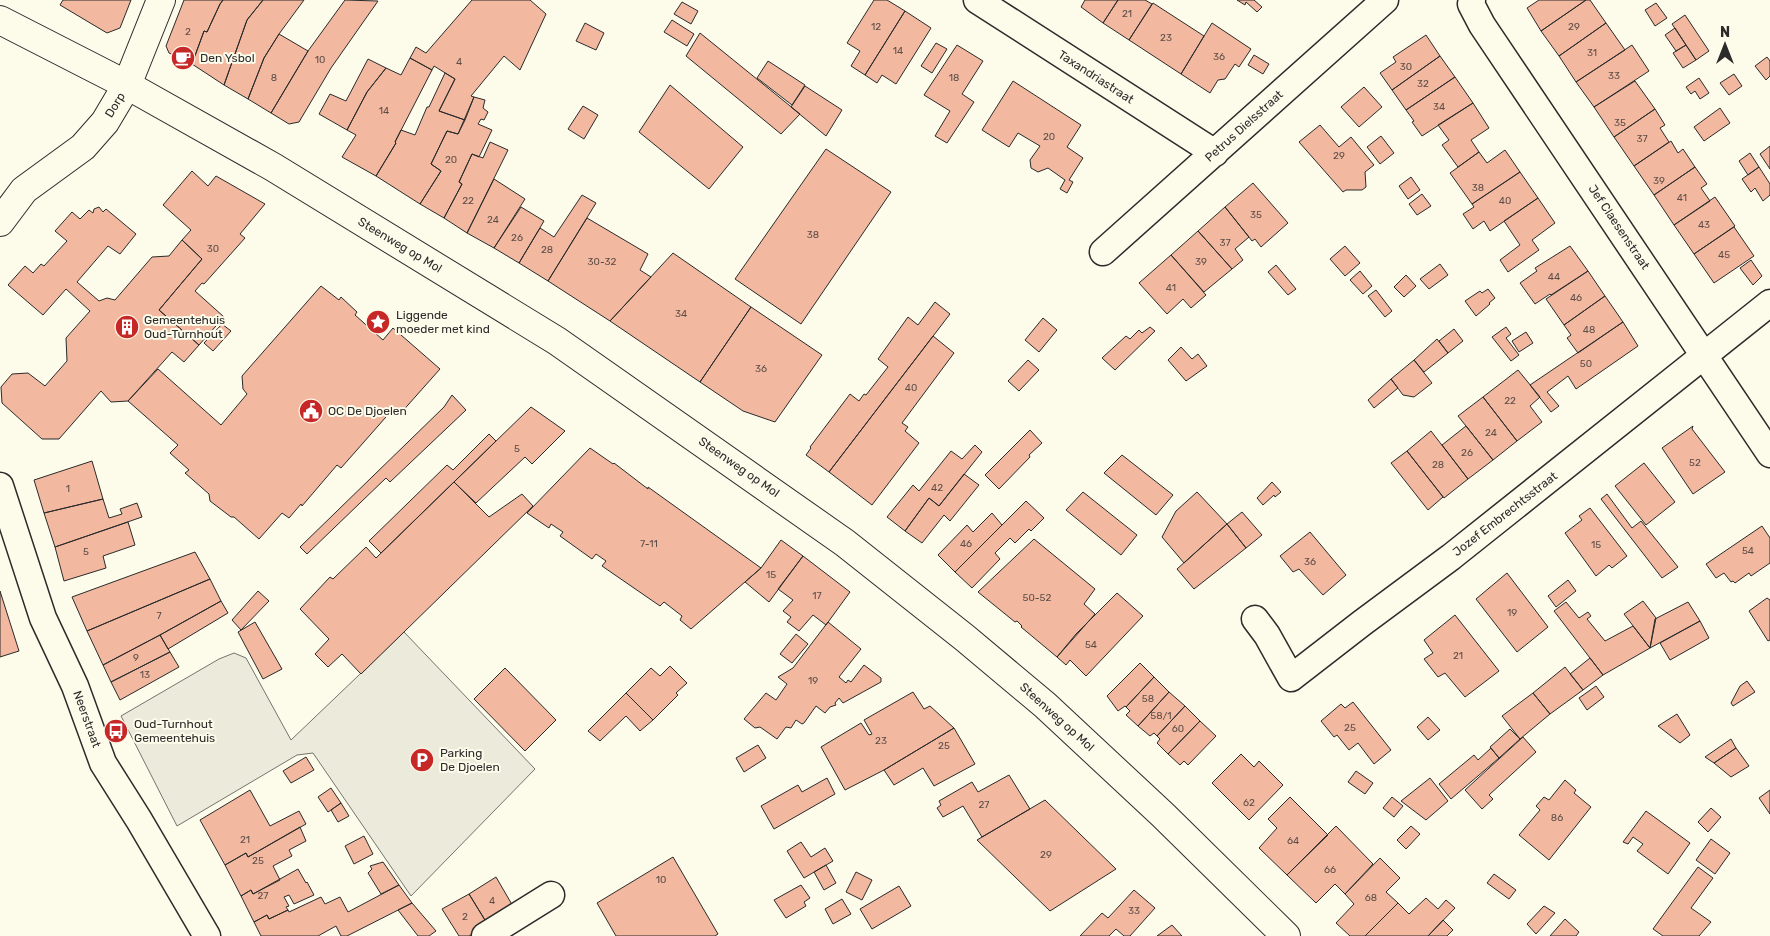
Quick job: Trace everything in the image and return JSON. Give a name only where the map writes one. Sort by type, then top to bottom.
[{"type":"main road","points":[[127,85],[161,0]]},
{"type":"main road","name":"Dorp","points":[[0,20],[127,85],[105,122],[83,147],[24,190],[0,222]]},
{"type":"main road","name":"Steenweg op Mol","points":[[127,85],[273,168],[557,341],[845,543],[965,638],[1045,705],[1163,814],[1286,936]]},
{"type":"street","name":"Taxandriastraat","points":[[977,0],[1215,153]]},
{"type":"street","name":"Petrus Dielsstraat","points":[[1103,252],[1385,0]]},
{"type":"street","name":"Jef Claesenstraat","points":[[1472,0],[1471,4],[1482,25],[1770,454]]},
{"type":"street","name":"Jozef Embrechtsstraat","points":[[1255,619],[1267,635],[1291,678],[1451,557],[1770,303]]},
{"type":"street","name":"Neerstraat","points":[[0,486],[43,618],[75,686],[102,763],[139,820],[207,936]]},
{"type":"street","points":[[485,936],[551,895]]},
{"type":"shaded area","name":"Parking De Djoelen","points":[[404,632],[535,769],[411,896],[313,753],[297,755],[177,826],[121,716],[219,659],[234,653],[246,658],[291,740]]},
{"type":"building","points":[[63,0],[131,0],[120,28],[107,33],[60,5]]},
{"type":"building","points":[[184,0],[223,0],[207,32],[204,31],[192,64],[169,53],[166,46]]},
{"type":"building","points":[[223,0],[263,0],[247,20],[224,85],[192,64],[204,31],[207,32]]},
{"type":"building","points":[[263,0],[304,0],[264,58],[248,99],[224,85],[247,20]]},
{"type":"building","points":[[345,0],[378,1],[331,68],[299,122],[289,124],[271,113],[308,51]]},
{"type":"building","points":[[472,0],[530,0],[546,14],[520,70],[504,56],[471,96],[474,97],[465,120],[439,111],[455,79],[434,66],[432,70],[410,58],[416,47],[426,53]]},
{"type":"building","points":[[874,0],[887,0],[905,11],[865,75],[851,66],[860,51],[847,43]]},
{"type":"building","points":[[1085,0],[1118,0],[1103,23],[1081,7]]},
{"type":"building","points":[[1118,0],[1145,0],[1152,4],[1129,40],[1103,23]]},
{"type":"building","points":[[1237,0],[1254,0],[1262,7],[1257,12],[1246,2],[1245,5]]},
{"type":"building","points":[[1539,0],[1586,0],[1541,31],[1527,8]]},
{"type":"building","points":[[1586,0],[1590,0],[1606,23],[1559,56],[1541,31]]},
{"type":"building","points":[[682,2],[698,11],[691,24],[674,14]]},
{"type":"building","points":[[1153,3],[1204,36],[1181,74],[1129,40]]},
{"type":"building","points":[[1656,3],[1667,18],[1655,26],[1645,10]]},
{"type":"building","points":[[905,11],[931,28],[896,84],[882,75],[877,83],[865,75]]},
{"type":"building","points":[[1685,15],[1709,51],[1696,60],[1672,24]]},
{"type":"building","points":[[672,20],[694,34],[687,46],[664,32]]},
{"type":"building","points":[[585,23],[604,33],[596,50],[576,41]]},
{"type":"building","points":[[1212,23],[1251,49],[1239,67],[1235,64],[1225,79],[1218,80],[1210,93],[1181,74]]},
{"type":"building","points":[[1606,23],[1625,50],[1576,82],[1559,56]]},
{"type":"building","points":[[1675,28],[1686,45],[1676,51],[1665,35]]},
{"type":"building","points":[[700,33],[800,114],[781,134],[686,56]]},
{"type":"building","points":[[279,34],[308,51],[271,113],[248,99],[264,58]]},
{"type":"building","points":[[1426,35],[1440,56],[1392,90],[1380,73],[1396,62],[1393,57]]},
{"type":"building","points":[[936,43],[947,49],[932,73],[921,66]]},
{"type":"building","points":[[957,45],[983,61],[962,94],[974,102],[947,143],[935,136],[950,111],[924,95]]},
{"type":"building","points":[[1632,45],[1649,71],[1594,107],[1576,82]]},
{"type":"building","points":[[1686,45],[1696,60],[1683,68],[1673,53]]},
{"type":"building","points":[[1254,55],[1269,64],[1263,74],[1248,65]]},
{"type":"building","points":[[1440,56],[1455,77],[1406,110],[1392,90]]},
{"type":"building","points":[[1767,57],[1770,61],[1770,76],[1766,80],[1755,66]]},
{"type":"building","points":[[410,58],[432,70],[396,143],[376,176],[342,157],[356,135],[347,130],[367,92],[386,68],[401,75]]},
{"type":"building","points":[[368,59],[386,68],[367,92],[347,130],[319,114],[330,94],[346,101]]},
{"type":"building","points":[[768,61],[805,85],[792,105],[757,78]]},
{"type":"building","points":[[445,73],[455,79],[439,111],[465,120],[458,134],[447,131],[431,164],[441,171],[420,204],[376,176],[396,143],[401,130],[415,135]]},
{"type":"building","points":[[1734,74],[1742,86],[1729,95],[1720,83]]},
{"type":"building","points":[[1455,77],[1473,103],[1422,136],[1406,110]]},
{"type":"building","points":[[1699,78],[1709,93],[1700,99],[1695,91],[1691,94],[1686,87]]},
{"type":"building","points":[[1013,81],[1081,125],[1067,147],[1083,158],[1069,180],[1073,182],[1067,193],[1060,189],[1065,180],[1048,168],[1038,172],[1031,168],[1030,160],[1040,146],[1018,133],[1009,147],[982,130]]},
{"type":"building","points":[[1635,81],[1655,109],[1614,137],[1594,107]]},
{"type":"building","points":[[670,85],[743,147],[709,189],[639,132]]},
{"type":"building","points":[[805,86],[842,110],[826,136],[791,107]]},
{"type":"building","points":[[1364,87],[1382,107],[1359,127],[1341,107]]},
{"type":"building","points":[[474,97],[485,100],[483,108],[488,112],[484,120],[481,119],[478,124],[492,130],[479,157],[472,154],[459,182],[462,184],[444,218],[420,204],[441,171],[431,164],[447,131],[458,134]]},
{"type":"building","points":[[1473,103],[1489,128],[1471,140],[1479,152],[1458,167],[1442,145],[1449,140],[1438,125]]},
{"type":"building","points":[[583,106],[598,115],[584,139],[568,129]]},
{"type":"building","points":[[1720,108],[1730,123],[1704,141],[1694,127]]},
{"type":"building","points":[[1655,109],[1665,125],[1660,128],[1669,142],[1634,166],[1614,137]]},
{"type":"building","points":[[1320,125],[1339,147],[1351,137],[1374,165],[1365,172],[1366,187],[1362,190],[1346,190],[1343,192],[1299,142]]},
{"type":"building","points":[[1381,136],[1394,153],[1380,164],[1367,147]]},
{"type":"building","points":[[1671,141],[1678,153],[1683,149],[1695,167],[1654,195],[1634,166]]},
{"type":"building","points":[[490,142],[508,150],[467,233],[444,218],[462,184],[459,182],[472,154],[483,158]]},
{"type":"building","points":[[1770,146],[1770,169],[1760,154]]},
{"type":"building","points":[[826,149],[891,192],[801,324],[735,279]]},
{"type":"building","points":[[1505,150],[1520,172],[1472,204],[1450,173],[1479,152],[1487,163]]},
{"type":"building","points":[[1750,153],[1759,167],[1748,175],[1739,161]]},
{"type":"building","points":[[1695,167],[1707,184],[1701,188],[1710,201],[1674,225],[1654,195]]},
{"type":"building","points":[[1759,167],[1770,184],[1770,195],[1763,201],[1755,188],[1751,192],[1742,179]]},
{"type":"building","points":[[192,171],[208,186],[216,176],[265,204],[240,234],[245,238],[204,284],[202,283],[195,291],[224,317],[199,345],[159,310],[202,259],[182,240],[191,230],[163,205]]},
{"type":"building","points":[[1520,172],[1538,198],[1490,231],[1484,221],[1473,229],[1463,214],[1474,207],[1472,204]]},
{"type":"building","points":[[1411,177],[1420,190],[1408,199],[1399,186]]},
{"type":"building","points":[[494,179],[525,199],[494,248],[467,233]]},
{"type":"building","points":[[1253,183],[1288,223],[1261,247],[1255,239],[1252,241],[1225,207]]},
{"type":"building","points":[[1422,194],[1431,206],[1417,215],[1409,204]]},
{"type":"building","points":[[582,195],[596,203],[548,281],[519,263],[540,228],[554,237]]},
{"type":"building","points":[[1715,197],[1735,226],[1694,254],[1674,225]]},
{"type":"building","points":[[1538,198],[1555,223],[1532,240],[1539,250],[1508,272],[1500,260],[1520,245],[1504,221]]},
{"type":"building","name":"Gemeentehuis Oud-Turnhout","points":[[99,207],[103,212],[106,209],[136,234],[120,254],[108,246],[77,282],[99,301],[107,298],[115,300],[152,257],[169,256],[182,240],[202,259],[159,310],[199,345],[184,362],[172,352],[128,401],[111,402],[101,391],[59,439],[42,439],[2,403],[1,387],[12,374],[28,373],[45,386],[67,361],[66,338],[90,311],[66,289],[43,315],[8,285],[25,266],[33,273],[41,264],[44,266],[67,241],[55,231],[72,212],[80,219],[89,210],[93,213],[94,209]]},
{"type":"building","points":[[521,207],[544,221],[519,263],[494,248]]},
{"type":"building","points":[[1225,207],[1249,237],[1235,249],[1243,260],[1232,269],[1198,231]]},
{"type":"building","points":[[587,218],[648,254],[640,270],[651,277],[610,321],[548,281]]},
{"type":"building","points":[[1734,227],[1754,256],[1714,283],[1694,254]]},
{"type":"building","points":[[1198,231],[1232,269],[1204,292],[1171,255]]},
{"type":"building","points":[[1345,246],[1360,263],[1345,276],[1330,259]]},
{"type":"building","points":[[1570,246],[1588,271],[1535,304],[1520,283],[1537,271],[1535,268]]},
{"type":"building","points":[[673,253],[751,307],[700,382],[610,321]]},
{"type":"building","points":[[1171,255],[1206,295],[1191,308],[1183,299],[1167,314],[1139,283]]},
{"type":"building","points":[[1751,260],[1762,276],[1753,285],[1740,268]]},
{"type":"building","points":[[1440,264],[1448,275],[1429,289],[1420,279]]},
{"type":"building","points":[[1276,265],[1296,289],[1288,295],[1268,272]]},
{"type":"building","points":[[1360,271],[1372,286],[1363,294],[1350,280]]},
{"type":"building","points":[[1588,271],[1605,296],[1564,325],[1546,299]]},
{"type":"building","points":[[1406,275],[1416,286],[1404,297],[1394,287]]},
{"type":"building","name":"OC De Djoelen","points":[[321,286],[339,300],[341,297],[357,312],[355,315],[383,340],[393,328],[440,369],[400,414],[393,409],[341,468],[337,465],[302,506],[301,504],[289,518],[282,513],[259,539],[234,517],[231,517],[210,501],[209,494],[185,473],[189,470],[170,453],[178,445],[128,401],[158,369],[221,425],[247,394],[243,389],[242,376]]},
{"type":"building","points":[[1488,289],[1495,298],[1476,316],[1465,301],[1480,291],[1482,293]]},
{"type":"building","points":[[1376,290],[1392,311],[1385,317],[1368,296]]},
{"type":"building","points":[[1605,296],[1623,322],[1578,353],[1567,338],[1571,335],[1564,325]]},
{"type":"building","points":[[935,302],[950,314],[829,472],[806,455],[810,447],[850,394],[859,401],[888,367],[878,359],[908,317],[918,325]]},
{"type":"building","points":[[751,307],[822,355],[775,422],[743,411],[700,382]]},
{"type":"building","points":[[1043,318],[1057,330],[1039,352],[1025,340]]},
{"type":"building","points":[[1623,322],[1638,346],[1576,389],[1568,376],[1547,392],[1559,406],[1551,412],[1530,385]]},
{"type":"building","points":[[222,324],[231,331],[213,351],[204,343]]},
{"type":"building","points":[[1150,327],[1155,331],[1115,370],[1102,358],[1126,336],[1130,339],[1139,330],[1142,333]]},
{"type":"building","points":[[1506,327],[1511,334],[1506,338],[1519,355],[1511,361],[1492,337]]},
{"type":"building","points":[[1454,329],[1463,341],[1448,353],[1439,341]]},
{"type":"building","points":[[1526,332],[1533,343],[1519,352],[1512,341]]},
{"type":"building","points":[[933,336],[954,353],[902,423],[908,427],[905,431],[919,443],[872,505],[829,472]]},
{"type":"building","points":[[1437,339],[1448,353],[1424,372],[1414,360]]},
{"type":"building","points":[[1181,347],[1192,359],[1198,354],[1207,366],[1186,381],[1168,360]]},
{"type":"building","points":[[1028,360],[1039,370],[1019,391],[1008,381]]},
{"type":"building","points":[[1414,360],[1432,383],[1414,397],[1403,395],[1391,379]]},
{"type":"building","points":[[1518,370],[1540,397],[1530,406],[1542,422],[1517,441],[1483,397]]},
{"type":"building","points":[[1391,379],[1398,388],[1374,408],[1368,400]]},
{"type":"building","points":[[452,395],[466,410],[390,482],[386,478],[307,554],[300,547],[444,407]]},
{"type":"building","points":[[1483,397],[1517,441],[1493,460],[1458,416]]},
{"type":"building","points":[[531,407],[565,431],[532,464],[525,457],[476,503],[454,482]]},
{"type":"building","points":[[1466,426],[1493,460],[1468,479],[1442,445]]},
{"type":"building","points":[[1693,426],[1692,429],[1725,472],[1693,494],[1662,448]]},
{"type":"building","points":[[1030,430],[1042,443],[999,489],[985,475]]},
{"type":"building","points":[[1431,431],[1468,479],[1444,498],[1407,451]]},
{"type":"building","points":[[489,434],[496,441],[381,553],[369,541],[447,465],[453,470]]},
{"type":"building","points":[[975,445],[982,452],[939,506],[929,498],[905,531],[887,517],[913,485],[919,491],[951,451],[962,459]]},
{"type":"building","points":[[590,448],[614,463],[761,568],[691,629],[680,620],[682,616],[664,602],[660,606],[602,566],[606,561],[596,554],[592,559],[560,536],[563,532],[551,524],[549,528],[527,513]]},
{"type":"building","points":[[1407,451],[1443,497],[1428,510],[1391,463]]},
{"type":"building","points":[[1122,455],[1173,495],[1156,515],[1104,473]]},
{"type":"building","points":[[92,461],[103,499],[44,513],[34,480]]},
{"type":"building","points":[[1644,463],[1675,502],[1646,525],[1615,486]]},
{"type":"building","points":[[964,474],[979,485],[950,521],[944,515],[922,543],[905,531],[929,498],[939,506]]},
{"type":"building","points":[[454,482],[489,517],[522,494],[533,506],[361,674],[342,654],[328,667],[315,654],[329,639],[300,609],[330,577],[333,579],[366,547],[376,558]]},
{"type":"building","points":[[1272,482],[1281,492],[1275,497],[1274,495],[1263,505],[1257,498]]},
{"type":"building","points":[[1083,492],[1137,535],[1121,555],[1066,510]]},
{"type":"building","points":[[1197,492],[1227,524],[1184,563],[1162,537],[1176,511]]},
{"type":"building","points":[[1607,494],[1632,528],[1641,521],[1678,567],[1662,578],[1601,499]]},
{"type":"building","points":[[103,499],[109,518],[122,514],[120,509],[137,503],[142,517],[55,547],[44,513]]},
{"type":"building","points":[[1026,501],[1044,518],[1015,543],[1010,538],[995,553],[1000,559],[972,588],[955,572]]},
{"type":"building","points":[[1590,508],[1627,556],[1612,568],[1609,565],[1596,576],[1565,533],[1582,520],[1579,516]]},
{"type":"building","points":[[1242,512],[1262,535],[1246,548],[1227,524]]},
{"type":"building","points":[[992,513],[1002,525],[955,572],[938,555],[967,525],[973,532]]},
{"type":"building","points":[[128,522],[135,545],[103,556],[106,568],[64,581],[55,547]]},
{"type":"building","points":[[1227,524],[1246,548],[1194,589],[1177,569]]},
{"type":"building","points":[[1762,526],[1770,538],[1770,563],[1751,576],[1749,573],[1735,583],[1731,582],[1724,573],[1716,578],[1706,564]]},
{"type":"building","points":[[1310,532],[1346,575],[1323,595],[1299,569],[1293,572],[1280,556]]},
{"type":"building","points":[[1034,539],[1095,589],[1084,604],[1095,614],[1057,657],[1021,627],[1017,621],[1015,622],[978,592]]},
{"type":"building","points":[[781,540],[803,556],[769,602],[745,582],[761,568]]},
{"type":"building","points":[[195,552],[210,579],[87,631],[72,597]]},
{"type":"building","points":[[803,556],[850,592],[826,625],[813,615],[799,631],[787,622],[791,617],[783,611],[793,600],[778,589]]},
{"type":"building","points":[[1507,573],[1548,627],[1517,652],[1476,599]]},
{"type":"building","points":[[210,579],[221,601],[103,665],[87,631]]},
{"type":"building","points":[[1568,580],[1576,591],[1556,607],[1548,596]]},
{"type":"building","points":[[0,591],[19,651],[0,657]]},
{"type":"building","points":[[258,591],[269,601],[241,630],[232,620]]},
{"type":"building","points":[[1117,593],[1143,616],[1086,676],[1070,660],[1066,665],[1057,657],[1076,634]]},
{"type":"building","points":[[1767,598],[1770,600],[1770,640],[1768,641],[1749,611]]},
{"type":"building","points":[[221,601],[228,613],[168,649],[160,635]]},
{"type":"building","points":[[1643,601],[1656,618],[1650,648],[1624,614]]},
{"type":"building","points":[[1566,602],[1579,618],[1588,612],[1591,616],[1587,619],[1605,641],[1633,626],[1650,648],[1603,675],[1554,611]]},
{"type":"building","points":[[1688,602],[1700,621],[1650,648],[1655,619]]},
{"type":"building","points":[[1455,615],[1499,671],[1465,697],[1445,673],[1438,677],[1424,659],[1433,653],[1424,640]]},
{"type":"building","points":[[1700,621],[1709,638],[1670,660],[1660,643]]},
{"type":"building","points":[[255,622],[282,669],[263,679],[238,632]]},
{"type":"building","points":[[828,622],[861,649],[839,677],[846,683],[848,680],[851,682],[864,665],[881,678],[881,682],[843,703],[839,698],[835,703],[836,705],[830,707],[825,713],[816,706],[804,723],[802,724],[796,720],[791,728],[786,727],[777,739],[760,727],[755,728],[744,719],[766,693],[776,700],[787,684],[778,677],[793,668]]},
{"type":"building","points":[[796,634],[808,644],[792,663],[780,654]]},
{"type":"building","points":[[160,635],[170,652],[111,682],[103,665]]},
{"type":"building","points":[[170,652],[179,667],[120,700],[111,682]]},
{"type":"building","points":[[1590,658],[1603,675],[1583,690],[1570,674]]},
{"type":"building","points":[[1140,663],[1154,677],[1126,707],[1118,711],[1107,696]]},
{"type":"building","points":[[670,666],[687,683],[653,720],[626,693],[651,668],[660,676]]},
{"type":"building","points":[[1565,667],[1583,690],[1550,714],[1533,693]]},
{"type":"building","points":[[505,668],[556,720],[525,751],[474,699]]},
{"type":"building","points":[[1154,677],[1169,692],[1138,726],[1126,715],[1130,711],[1126,707]]},
{"type":"building","points":[[1747,681],[1755,692],[1733,706],[1731,703],[1740,686]]},
{"type":"building","points":[[1596,686],[1604,697],[1587,710],[1579,698]]},
{"type":"building","points":[[913,692],[924,709],[930,706],[954,728],[884,770],[845,790],[821,747],[861,723],[869,735],[872,734],[864,720]]},
{"type":"building","points":[[1169,692],[1185,706],[1157,736],[1154,733],[1150,736],[1138,726]]},
{"type":"building","points":[[626,693],[653,720],[640,731],[626,716],[600,741],[588,731]]},
{"type":"building","points":[[1533,693],[1550,714],[1520,739],[1502,716]]},
{"type":"building","points":[[1353,702],[1391,750],[1374,764],[1358,743],[1349,750],[1337,735],[1334,737],[1321,721],[1341,704],[1345,708]]},
{"type":"building","points":[[1185,706],[1200,721],[1168,754],[1157,743],[1160,739],[1157,736]]},
{"type":"building","points":[[1677,714],[1690,735],[1680,743],[1658,726]]},
{"type":"building","points":[[1428,717],[1440,730],[1428,740],[1417,727]]},
{"type":"building","points":[[1200,721],[1216,736],[1188,765],[1184,761],[1180,765],[1168,754]]},
{"type":"building","points":[[954,728],[975,764],[934,786],[923,768],[894,785],[884,770]]},
{"type":"building","points":[[1510,729],[1520,739],[1499,758],[1490,747]]},
{"type":"building","points":[[1523,737],[1536,752],[1489,795],[1493,799],[1482,809],[1465,790]]},
{"type":"building","points":[[1731,739],[1736,748],[1714,763],[1705,757]]},
{"type":"building","points":[[758,745],[766,758],[744,772],[736,758]]},
{"type":"building","points":[[1491,748],[1499,758],[1451,799],[1439,784],[1474,755],[1478,760]]},
{"type":"building","points":[[1736,748],[1749,766],[1731,777],[1714,763]]},
{"type":"building","points":[[1241,754],[1254,767],[1259,761],[1283,785],[1249,820],[1212,783]]},
{"type":"building","points":[[306,757],[314,770],[291,783],[283,771]]},
{"type":"building","points":[[1356,771],[1373,783],[1365,794],[1348,782]]},
{"type":"building","points":[[1009,775],[1030,809],[982,837],[963,806],[943,817],[937,808],[941,805],[939,801],[972,782],[978,792]]},
{"type":"building","points":[[827,778],[835,794],[774,829],[761,806],[798,785],[802,792]]},
{"type":"building","points":[[1430,778],[1448,801],[1426,820],[1401,801]]},
{"type":"building","points":[[1565,780],[1576,790],[1574,793],[1591,807],[1549,860],[1519,835],[1540,810],[1536,806],[1544,797],[1549,800]]},
{"type":"building","points":[[331,788],[341,803],[328,812],[318,797]]},
{"type":"building","points":[[250,790],[270,826],[299,811],[306,824],[248,857],[246,853],[225,865],[200,820]]},
{"type":"building","points":[[1770,790],[1770,814],[1759,798]]},
{"type":"building","points":[[1290,797],[1328,835],[1287,875],[1259,848],[1277,828],[1268,819]]},
{"type":"building","points":[[1392,797],[1403,806],[1394,817],[1383,808]]},
{"type":"building","points":[[1045,800],[1116,869],[1050,911],[977,840]]},
{"type":"building","points":[[341,803],[349,816],[338,822],[331,810]]},
{"type":"building","points":[[1711,808],[1721,817],[1708,832],[1698,822]]},
{"type":"building","points":[[1646,811],[1690,843],[1668,874],[1637,851],[1643,844],[1633,837],[1628,844],[1623,842]]},
{"type":"building","points":[[1336,826],[1373,864],[1345,894],[1335,884],[1316,903],[1287,875]]},
{"type":"building","points":[[1411,826],[1420,834],[1406,849],[1397,840]]},
{"type":"building","points":[[300,827],[306,841],[289,850],[292,856],[273,866],[280,880],[253,894],[251,890],[241,896],[225,865],[246,853],[248,857]]},
{"type":"building","points":[[364,836],[373,854],[354,864],[345,846]]},
{"type":"building","points":[[1711,839],[1730,853],[1715,874],[1696,860]]},
{"type":"building","points":[[801,842],[811,857],[825,848],[833,861],[804,878],[787,851]]},
{"type":"building","points":[[673,857],[718,934],[715,936],[616,936],[597,903]]},
{"type":"building","points":[[1380,858],[1400,878],[1386,892],[1398,903],[1365,936],[1350,936],[1336,923],[1354,904],[1345,894]]},
{"type":"building","points":[[383,862],[399,885],[381,894],[368,873],[372,869],[370,866]]},
{"type":"building","points":[[826,865],[836,883],[824,890],[814,872]]},
{"type":"building","points":[[1698,867],[1713,878],[1691,908],[1711,922],[1699,936],[1663,936],[1653,929]]},
{"type":"building","points":[[298,869],[314,895],[294,904],[289,895],[284,897],[289,906],[286,907],[288,910],[269,919],[267,915],[254,922],[241,896],[251,890],[253,894]]},
{"type":"building","points":[[856,872],[872,880],[862,900],[846,892]]},
{"type":"building","points":[[1494,874],[1516,890],[1509,899],[1487,883]]},
{"type":"building","points":[[496,877],[514,908],[488,925],[469,894]]},
{"type":"building","points":[[399,885],[412,903],[347,936],[341,936],[336,926],[318,936],[261,936],[254,922],[267,915],[269,919],[288,910],[289,912],[321,897],[325,904],[340,897],[348,912]]},
{"type":"building","points":[[801,885],[810,898],[804,902],[806,906],[786,918],[774,900]]},
{"type":"building","points":[[899,886],[911,906],[872,929],[860,909]]},
{"type":"building","points":[[1134,890],[1155,908],[1130,936],[1124,936],[1116,929],[1109,936],[1080,936],[1102,913],[1108,918]]},
{"type":"building","points":[[469,894],[488,925],[469,936],[459,936],[442,909]]},
{"type":"building","points":[[1426,898],[1438,909],[1446,900],[1455,908],[1428,936],[1365,936],[1398,903],[1409,914]]},
{"type":"building","points":[[842,899],[851,914],[833,924],[825,909]]},
{"type":"building","points":[[412,903],[436,931],[429,936],[418,936],[398,910]]},
{"type":"building","points":[[1544,906],[1555,913],[1536,934],[1527,924]]},
{"type":"building","points":[[1565,919],[1579,932],[1576,936],[1550,936]]},
{"type":"building","points":[[1443,920],[1453,930],[1447,936],[1428,936]]},
{"type":"building","points":[[1172,925],[1182,936],[1157,936]]},
{"type":"place","name":"Den Ysbol","points":[[183,58]]},
{"type":"place","name":"Liggende moeder met kind","points":[[378,322]]},
{"type":"place","name":"Gemeentehuis Oud-Turnhout","points":[[127,327]]},
{"type":"place","name":"OC De Djoelen","points":[[311,411]]},
{"type":"place","name":"Oud-Turnhout Gemeentehuis","points":[[116,731]]},
{"type":"place","name":"Parking De Djoelen","points":[[422,760]]}]
